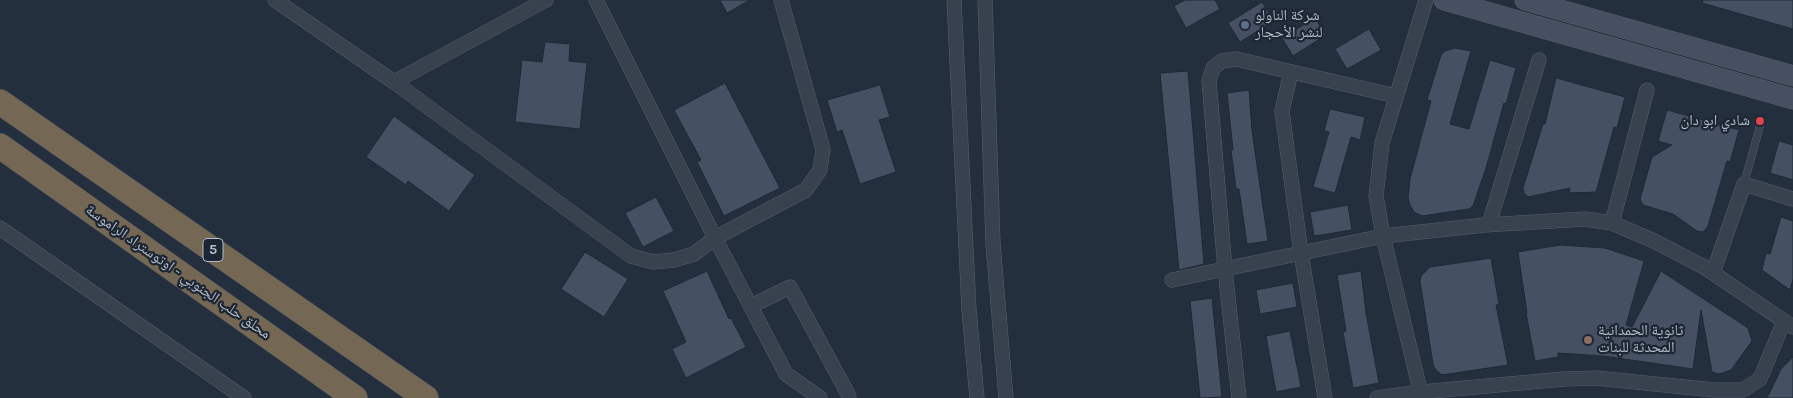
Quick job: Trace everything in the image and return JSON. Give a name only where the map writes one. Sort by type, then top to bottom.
[{"type":"highway","name":"5","points":[[0,102],[426,398]]},
{"type":"highway","name":"محلق حلب الجنوبي - اوتوستراد الراموسة","points":[[0,146],[356,398]]},
{"type":"street","points":[[275,0],[394,82],[631,256],[653,262],[674,260],[694,254],[715,238],[806,190],[820,170],[823,149],[781,0]]},
{"type":"street","points":[[394,82],[546,0]]},
{"type":"street","points":[[596,0],[715,238],[786,374],[820,398]]},
{"type":"street","points":[[954,0],[970,310],[977,398]]},
{"type":"street","points":[[985,0],[992,244],[1006,398]]},
{"type":"street","points":[[1422,395],[1376,196],[1382,143],[1426,0]]},
{"type":"street","points":[[1444,0],[1793,99]]},
{"type":"street","points":[[1525,0],[1793,76]]},
{"type":"street","points":[[1239,398],[1225,269],[1209,80],[1213,68],[1222,61],[1236,59],[1396,96]]},
{"type":"street","points":[[1489,224],[1539,60]]},
{"type":"street","points":[[1291,72],[1282,111],[1301,253],[1325,398]]},
{"type":"street","points":[[1612,223],[1647,90]]},
{"type":"street","points":[[1713,273],[1744,184],[1793,199]]},
{"type":"street","points":[[1172,280],[1384,236],[1489,224],[1586,219],[1612,223],[1654,241],[1713,273],[1789,324],[1760,378],[1743,390],[1714,390],[1596,378],[1564,379],[1422,395],[1377,398]]},
{"type":"street","points":[[0,228],[244,398]]},
{"type":"street","points":[[751,306],[790,287],[849,398]]},
{"type":"lane","points":[[1744,184],[1761,122]]},
{"type":"building","points":[[720,0],[750,0],[727,13]]},
{"type":"building","points":[[1185,0],[1215,0],[1220,9],[1186,28],[1174,6]]},
{"type":"building","points":[[1703,0],[1793,0],[1793,29],[1702,3]]},
{"type":"building","points":[[1262,2],[1274,21],[1240,42],[1228,23]]},
{"type":"building","points":[[1315,18],[1326,35],[1293,56],[1282,38]]},
{"type":"building","points":[[1369,29],[1381,50],[1347,69],[1335,49]]},
{"type":"building","points":[[545,42],[570,44],[569,61],[587,63],[580,129],[515,122],[522,60],[542,62]]},
{"type":"building","points":[[1455,48],[1471,51],[1450,124],[1469,129],[1490,60],[1516,68],[1473,206],[1469,209],[1422,216],[1414,212],[1410,205],[1408,198],[1410,179],[1431,101],[1427,100],[1441,55],[1445,51]]},
{"type":"building","points":[[1188,71],[1204,264],[1179,270],[1160,73]]},
{"type":"building","points":[[1556,78],[1625,97],[1617,128],[1614,127],[1596,192],[1569,193],[1570,188],[1528,197],[1524,193],[1523,188],[1543,124],[1545,124]]},
{"type":"building","points":[[725,83],[780,188],[724,216],[697,162],[701,160],[674,110]]},
{"type":"building","points":[[880,85],[890,117],[879,120],[896,172],[860,184],[842,130],[837,132],[827,100]]},
{"type":"building","points":[[1249,90],[1252,131],[1268,241],[1247,244],[1239,189],[1236,189],[1227,93]]},
{"type":"building","points":[[1330,109],[1365,117],[1360,140],[1351,137],[1335,193],[1313,187],[1329,132],[1324,131]]},
{"type":"building","points":[[1667,110],[1739,130],[1730,162],[1727,161],[1708,226],[1703,232],[1697,231],[1673,214],[1643,205],[1640,199],[1652,157],[1672,145],[1658,141]]},
{"type":"building","points":[[394,116],[475,175],[449,211],[408,181],[406,185],[366,157]]},
{"type":"building","points":[[1779,141],[1793,145],[1793,180],[1770,173]]},
{"type":"building","points":[[656,197],[674,231],[643,247],[625,213]]},
{"type":"building","points":[[1348,205],[1352,230],[1314,236],[1310,212]]},
{"type":"building","points":[[1781,217],[1793,221],[1793,279],[1790,290],[1762,270],[1766,253],[1770,254]]},
{"type":"building","points":[[1560,245],[1605,248],[1644,261],[1626,325],[1632,327],[1661,271],[1748,328],[1752,341],[1731,370],[1719,374],[1712,372],[1701,310],[1693,369],[1603,356],[1558,353],[1558,357],[1535,361],[1518,252]]},
{"type":"building","points":[[585,252],[628,279],[604,317],[561,289]]},
{"type":"building","points":[[1491,258],[1499,304],[1496,305],[1508,365],[1442,375],[1435,369],[1433,364],[1420,281],[1421,276],[1430,267]]},
{"type":"building","points":[[707,271],[729,319],[731,318],[746,347],[686,378],[672,349],[686,342],[663,291]]},
{"type":"building","points":[[1361,271],[1366,313],[1379,383],[1353,388],[1343,332],[1346,331],[1337,275]]},
{"type":"building","points":[[1293,283],[1297,307],[1260,314],[1256,290]]},
{"type":"building","points":[[1212,298],[1222,397],[1200,398],[1190,301]]},
{"type":"building","points":[[1290,331],[1301,387],[1276,392],[1266,336]]},
{"type":"building","points":[[1793,357],[1793,398],[1767,398],[1781,369]]},
{"type":"place","name":"شركة الناولو لنشر الأحجار","points":[[1245,25]]},
{"type":"place","name":"شادي ابو دان","points":[[1760,121]]},
{"type":"place","name":"ثانوية الحمدانية المحدثة للبنات","points":[[1588,340]]}]
